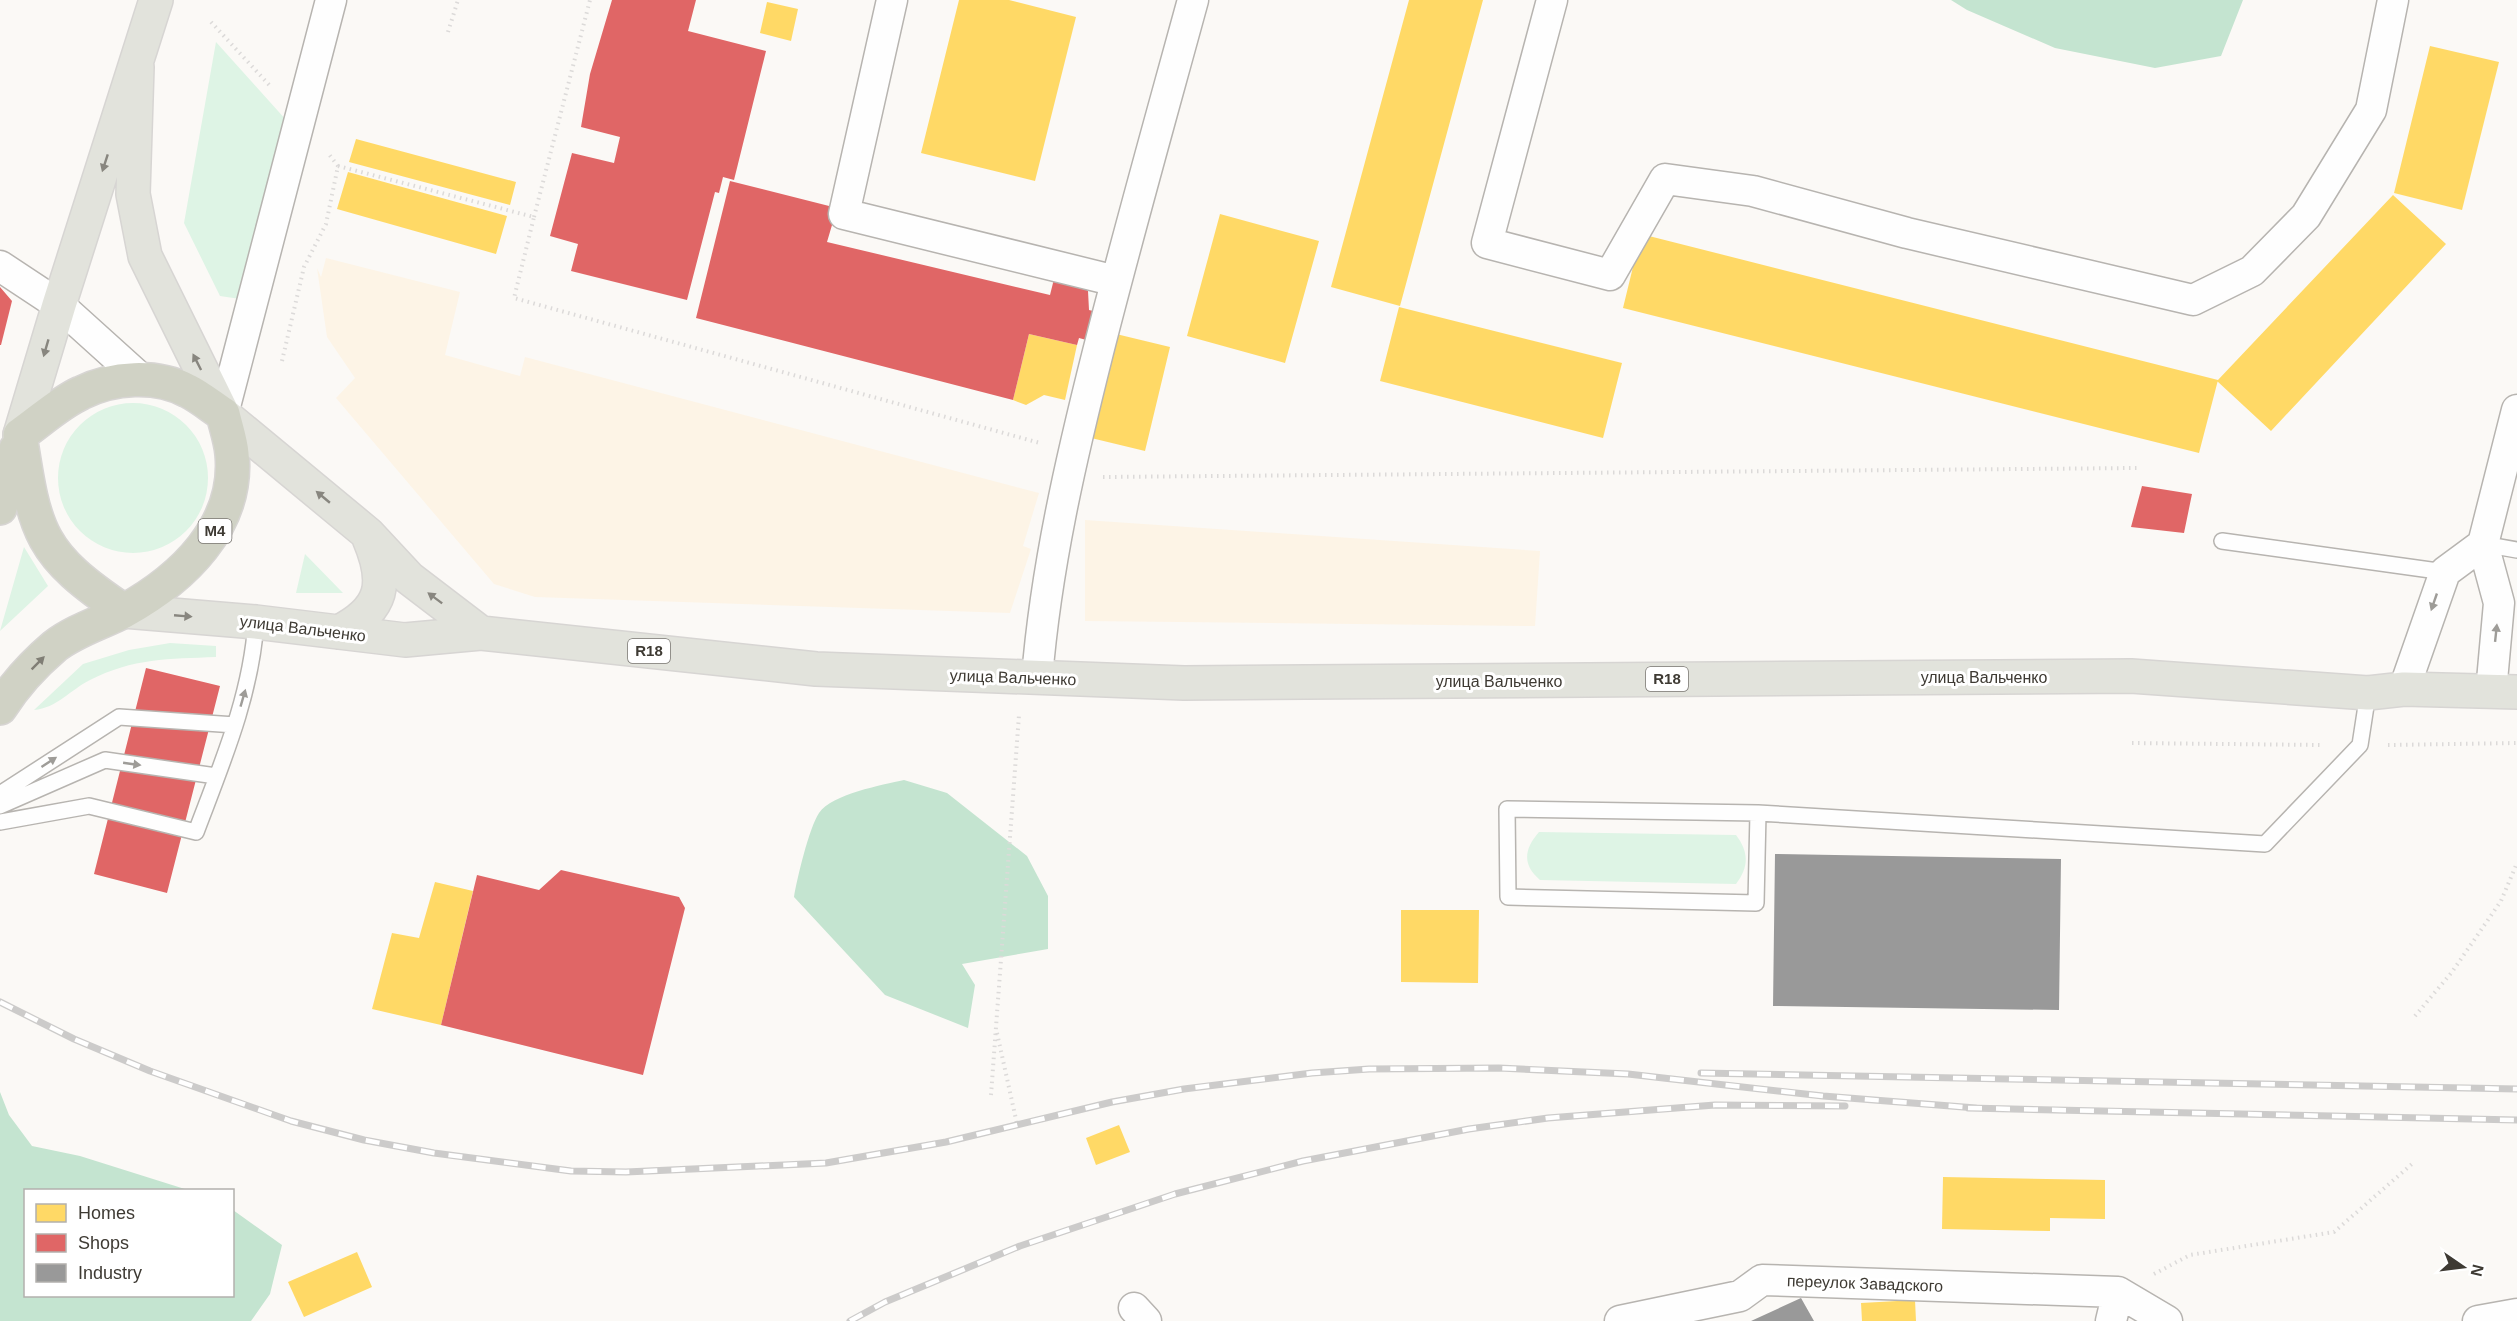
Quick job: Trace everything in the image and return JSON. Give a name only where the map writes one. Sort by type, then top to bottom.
[{"type":"highway","points":[[10,433],[80,393],[108,383],[141,379],[162,382],[187,390],[223,414]]},
{"type":"highway","name":"M4","points":[[0,708],[27,674],[55,646],[81,630],[124,611],[163,585],[199,553],[219,525],[231,489],[232,454],[223,414]]},
{"type":"highway","points":[[0,508],[10,433]]},
{"type":"highway","points":[[10,433],[38,529],[54,555],[84,584],[124,611]]},
{"type":"main road","points":[[10,433],[59,304],[156,0]]},
{"type":"main road","points":[[136,67],[133,194],[145,256],[223,414],[368,534],[409,578],[481,633]]},
{"type":"main road","points":[[339,632],[358,622],[374,606],[380,585],[378,560],[368,534]]},
{"type":"main road","name":"улица Вальченко","points":[[124,611],[256,622],[405,640],[481,633],[816,669],[1037,678],[1184,683],[2131,676],[2368,693],[2404,690],[2504,692]]},
{"type":"street","points":[[223,414],[331,0]]},
{"type":"street","points":[[892,0],[844,214],[1116,281]]},
{"type":"street","points":[[1037,678],[1041,625],[1073,452],[1116,281],[1193,0]]},
{"type":"street","points":[[1552,0],[1487,243],[1610,274],[1665,178],[1753,191],[1907,232],[2193,300],[2252,271],[2306,216],[2372,110],[2393,0]]},
{"type":"street","points":[[0,266],[59,304],[141,379]]},
{"type":"street","points":[[2504,692],[2499,603],[2483,544],[2517,410]]},
{"type":"street","points":[[2404,690],[2445,572],[2483,544]]},
{"type":"street","name":"переулок Завадского","points":[[1620,1321],[1740,1296],[1762,1280],[2118,1293]]},
{"type":"street","points":[[2111,1321],[2118,1293],[2167,1321]]},
{"type":"street","points":[[2478,1321],[2517,1314]]},
{"type":"lane","points":[[2222,541],[2445,572]]},
{"type":"lane","points":[[2483,544],[2517,550]]},
{"type":"lane","points":[[0,822],[88,806],[196,832],[235,725],[253,662],[256,622]]},
{"type":"lane","points":[[1758,813],[1756,903],[1508,897],[1507,809],[1758,813],[2265,844],[2360,745],[2368,693]]},
{"type":"lane","points":[[0,794],[119,717],[235,725]]},
{"type":"lane","points":[[0,807],[105,760],[216,776]]},
{"type":"path","points":[[448,32],[458,0]]},
{"type":"path","points":[[590,0],[514,298],[1073,452],[1100,477],[2137,468]]},
{"type":"path","points":[[338,166],[534,217]]},
{"type":"path","points":[[991,1095],[1019,715]]},
{"type":"path","points":[[2415,1016],[2452,972],[2501,901],[2517,863]]},
{"type":"path","points":[[996,1027],[1017,1124]]},
{"type":"path","points":[[2118,1293],[2190,1255],[2334,1232],[2412,1164]]},
{"type":"shaded area","points":[[326,258],[460,292],[445,355],[520,376],[525,357],[1039,493],[1023,546],[1031,549],[1010,613],[535,597],[494,584],[336,398],[355,378],[327,337],[317,268],[321,277]]},
{"type":"shaded area","points":[[1085,520],[1540,551],[1535,626],[1085,621]]},
{"type":"green space","points":[[1951,0],[2243,0],[2221,56],[2155,68],[2055,48],[1967,10]]},
{"type":"green space","points":[[216,42],[287,121],[240,299],[220,296],[184,223]]},
{"type":"green space","points":[[133,403],[162,408],[175,415],[186,425],[196,436],[203,449],[208,478],[203,507],[196,520],[186,531],[175,541],[162,548],[133,553],[104,548],[91,541],[80,531],[70,520],[63,507],[58,478],[63,449],[70,436],[80,425],[91,415],[104,408]]},
{"type":"green space","points":[[24,547],[48,586],[0,631]]},
{"type":"green space","points":[[305,554],[343,593],[296,593]]},
{"type":"green space","points":[[170,643],[216,646],[216,657],[152,661],[121,667],[90,680],[50,706],[34,710],[83,664],[129,650]]},
{"type":"green space","points":[[904,780],[947,793],[1027,856],[1048,896],[1048,949],[962,964],[975,985],[968,1028],[885,995],[794,897],[807,841],[815,820],[825,806],[846,796]]},
{"type":"green space","points":[[1539,832],[1736,835],[1743,847],[1746,860],[1743,872],[1736,884],[1540,880],[1530,869],[1527,857],[1530,845]]},
{"type":"green space","points":[[0,1092],[9,1115],[32,1146],[80,1156],[185,1189],[24,1189],[24,1297],[234,1297],[234,1211],[282,1245],[270,1294],[251,1321],[0,1321]]},
{"type":"building: Homes","points":[[959,0],[1009,0],[1076,17],[1035,181],[921,153]]},
{"type":"building: Homes","points":[[1409,0],[1483,0],[1400,306],[1331,287]]},
{"type":"building: Homes","points":[[767,2],[798,9],[791,41],[760,33]]},
{"type":"building: Homes","points":[[2430,46],[2499,62],[2462,210],[2394,193]]},
{"type":"building: Homes","points":[[356,139],[516,182],[510,205],[349,162]]},
{"type":"building: Homes","points":[[348,172],[507,216],[496,254],[337,209]]},
{"type":"building: Homes","points":[[2393,195],[2446,244],[2271,431],[2217,381]]},
{"type":"building: Homes","points":[[1220,214],[1319,241],[1285,363],[1187,336]]},
{"type":"building: Homes","points":[[1641,234],[2218,380],[2199,453],[1623,308]]},
{"type":"building: Homes","points":[[1399,307],[1622,363],[1603,438],[1380,381]]},
{"type":"building: Homes","points":[[1112,333],[1170,347],[1145,451],[1087,437]]},
{"type":"building: Homes","points":[[1029,334],[1077,345],[1065,400],[1044,395],[1026,405],[1013,400]]},
{"type":"building: Homes","points":[[435,882],[473,891],[441,1025],[372,1009],[392,933],[419,938]]},
{"type":"building: Homes","points":[[1401,910],[1479,910],[1478,983],[1401,982]]},
{"type":"building: Homes","points":[[1119,1125],[1130,1152],[1096,1165],[1086,1138]]},
{"type":"building: Homes","points":[[1943,1177],[2105,1180],[2105,1219],[2050,1218],[2050,1231],[1942,1229]]},
{"type":"building: Homes","points":[[357,1252],[372,1287],[304,1317],[288,1282]]},
{"type":"building: Homes","points":[[1915,1300],[1916,1321],[1862,1321],[1861,1303]]},
{"type":"building: Shops","points":[[612,0],[696,0],[688,31],[766,51],[734,180],[723,177],[719,193],[715,192],[687,300],[571,271],[578,244],[550,236],[572,153],[614,163],[620,137],[581,127],[590,74]]},
{"type":"building: Shops","points":[[730,181],[837,208],[827,242],[1050,295],[1055,275],[1081,284],[1088,291],[1089,310],[1097,312],[1090,341],[1079,338],[1077,345],[1029,334],[1013,400],[696,318]]},
{"type":"building: Shops","points":[[0,287],[12,301],[1,345],[0,345]]},
{"type":"building: Shops","points":[[2142,486],[2192,494],[2184,533],[2131,527]]},
{"type":"building: Shops","points":[[146,668],[220,686],[167,893],[94,874]]},
{"type":"building: Shops","points":[[561,870],[679,897],[685,908],[643,1075],[441,1025],[477,875],[539,890]]},
{"type":"building: Industry","points":[[1775,854],[2061,859],[2059,1010],[1773,1006]]},
{"type":"building: Industry","points":[[1801,1298],[1814,1321],[1751,1321]]},
{"type":"railway","points":[[0,1002],[74,1039],[150,1071],[291,1121],[364,1140],[434,1153],[571,1171],[626,1172],[826,1163],[946,1142],[1112,1102],[1184,1089],[1312,1073],[1369,1069],[1499,1068],[1628,1074],[1823,1096],[1976,1108]]},
{"type":"railway","points":[[1701,1073],[2517,1089]]},
{"type":"railway","points":[[850,1321],[885,1302],[1020,1246],[1175,1194],[1303,1161],[1469,1129],[1548,1118],[1715,1105],[1845,1106]]},
{"type":"railway","points":[[1968,1108],[2517,1120]]}]
